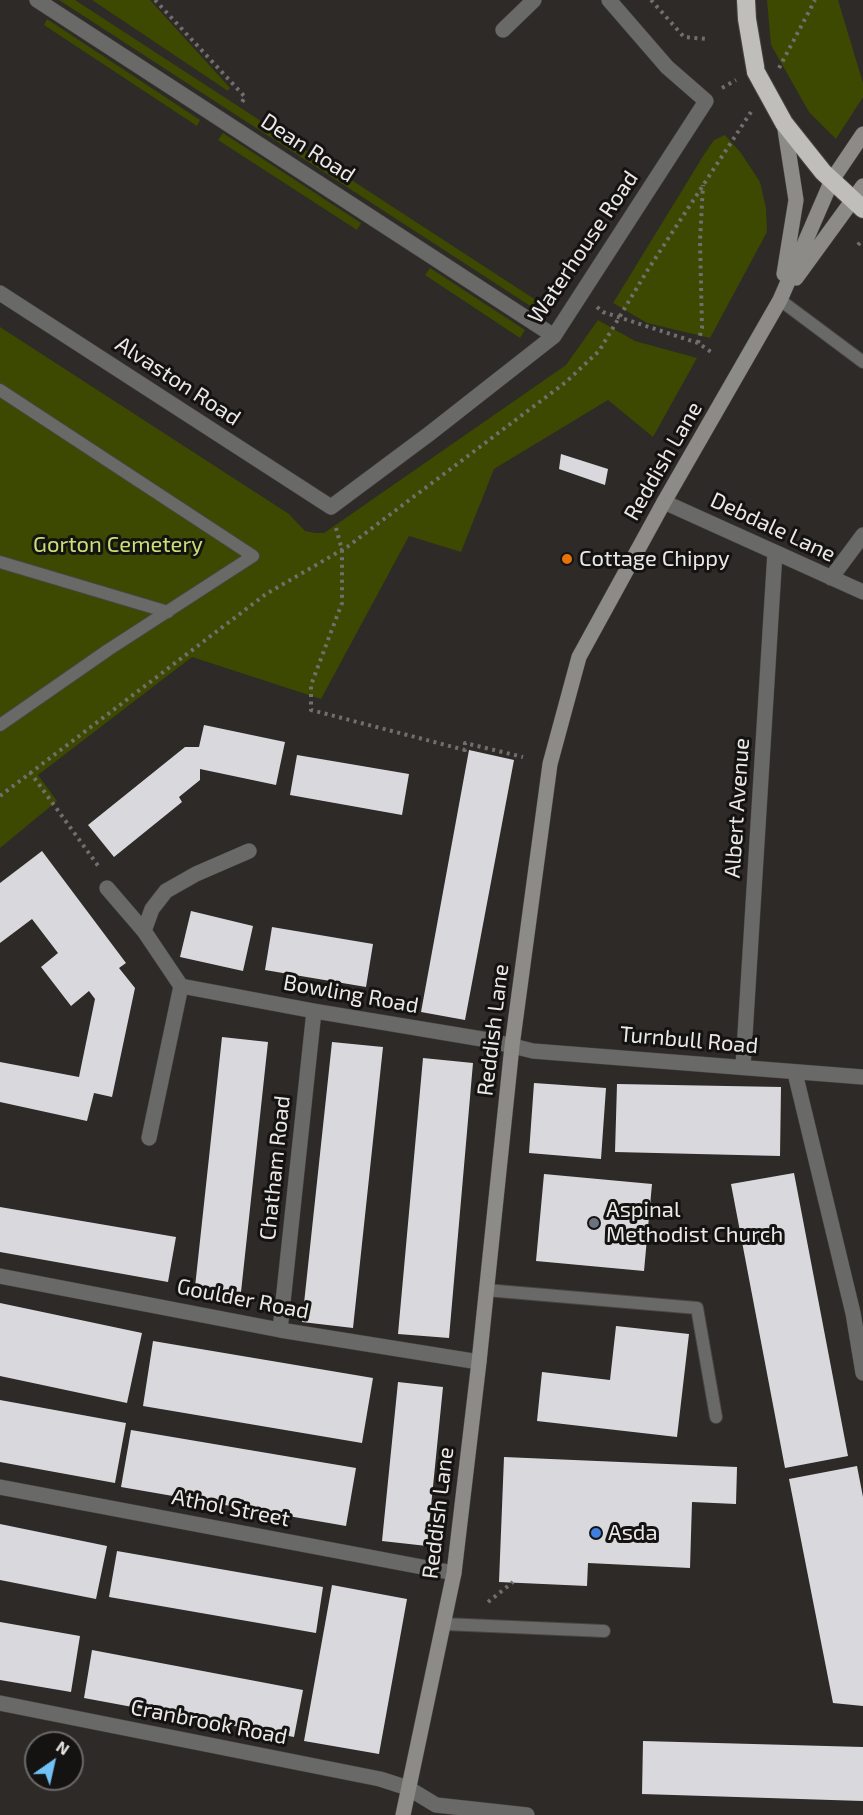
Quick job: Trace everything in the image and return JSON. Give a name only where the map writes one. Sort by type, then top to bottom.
[{"type":"highway","points":[[746,0],[756,72],[784,123],[828,176],[860,198]]},
{"type":"main road","points":[[780,300],[796,200],[784,123]]},
{"type":"main road","name":"Reddish Lane","points":[[780,300],[828,176],[863,134]]},
{"type":"main road","name":"Reddish Lane","points":[[403,1815],[454,1573],[512,1046],[550,764],[579,657],[664,502],[780,300],[860,198]]},
{"type":"street","name":"Dean Road","points":[[37,0],[554,336]]},
{"type":"street","points":[[503,30],[534,0]]},
{"type":"street","points":[[609,0],[667,67],[706,101]]},
{"type":"street","name":"Waterhouse Road","points":[[331,507],[554,336],[706,101]]},
{"type":"street","name":"Alvaston Road","points":[[0,293],[331,507]]},
{"type":"street","name":"Debdale Lane","points":[[664,502],[863,592]]},
{"type":"street","points":[[831,578],[863,535]]},
{"type":"street","name":"Albert Avenue","points":[[743,1066],[775,552]]},
{"type":"street","points":[[144,931],[152,909],[166,891],[196,874],[249,851]]},
{"type":"street","points":[[107,888],[144,931],[181,986],[149,1138]]},
{"type":"street","name":"Bowling Road","points":[[181,986],[512,1046]]},
{"type":"street","name":"Chatham Road","points":[[280,1330],[314,1011]]},
{"type":"street","name":"Turnbull Road","points":[[512,1046],[533,1051],[863,1077]]},
{"type":"street","points":[[795,1073],[858,1314],[863,1373]]},
{"type":"street","name":"Goulder Road","points":[[0,1276],[280,1330],[479,1362]]},
{"type":"street","name":"Athol Street","points":[[0,1486],[454,1573]]},
{"type":"street","name":"Cranbrook Road","points":[[0,1703],[380,1779],[408,1788],[436,1804],[527,1815]]},
{"type":"lane","points":[[780,300],[863,362]]},
{"type":"lane","points":[[0,390],[253,556],[108,650],[0,724]]},
{"type":"lane","points":[[0,562],[168,612]]},
{"type":"lane","points":[[486,1290],[697,1308],[716,1417]]},
{"type":"lane","points":[[444,1624],[604,1631]]},
{"type":"path","points":[[155,0],[245,97],[241,104]]},
{"type":"path","points":[[651,0],[684,37],[707,39]]},
{"type":"path","points":[[779,70],[815,0]]},
{"type":"path","points":[[706,101],[727,84],[756,72]]},
{"type":"path","points":[[0,796],[266,594],[342,550],[566,382],[599,351],[646,271],[730,144]]},
{"type":"path","points":[[698,343],[702,328],[700,241],[703,184]]},
{"type":"path","points":[[858,245],[862,240]]},
{"type":"path","points":[[620,317],[698,343],[714,354]]},
{"type":"path","points":[[331,507],[342,550],[342,603],[311,685],[311,710],[465,750],[465,743],[523,757]]},
{"type":"path","points":[[30,772],[99,867],[107,888]]},
{"type":"path","points":[[488,1602],[513,1582]]},
{"type":"green space","points":[[59,0],[75,0],[542,304],[538,311]]},
{"type":"green space","points":[[92,0],[150,0],[230,88],[228,91]]},
{"type":"green space","points":[[767,0],[838,0],[863,83],[863,97],[836,139],[809,112],[771,45]]},
{"type":"green space","points":[[47,19],[200,120],[197,126],[44,25]]},
{"type":"green space","points":[[223,133],[361,223],[357,230],[218,140]]},
{"type":"green space","points":[[725,135],[741,153],[760,182],[766,208],[767,232],[710,338],[647,323],[613,303],[705,153],[714,140]]},
{"type":"green space","points":[[430,268],[525,330],[520,338],[425,275]]},
{"type":"green space","name":"Gorton Cemetery","points":[[598,320],[635,341],[697,358],[653,437],[608,400],[494,469],[461,552],[409,536],[321,699],[192,657],[38,775],[57,801],[0,848],[0,327],[289,514],[305,531],[324,533],[566,365]]},
{"type":"building","points":[[561,454],[608,469],[605,485],[559,469]]},
{"type":"building","points":[[204,725],[285,742],[276,785],[200,769],[200,780],[179,797],[182,802],[114,857],[88,825],[185,747],[199,747]]},
{"type":"building","points":[[469,750],[514,760],[465,1020],[421,1012]]},
{"type":"building","points":[[297,755],[409,774],[402,815],[290,795]]},
{"type":"building","points":[[42,851],[126,963],[119,968],[135,988],[112,1097],[94,1093],[87,1121],[0,1102],[0,1062],[79,1077],[95,999],[89,991],[71,1006],[41,967],[58,953],[32,919],[0,943],[0,883]]},
{"type":"building","points":[[191,911],[253,926],[243,971],[180,957]]},
{"type":"building","points":[[272,927],[373,944],[366,987],[265,970]]},
{"type":"building","points":[[222,1037],[268,1042],[241,1292],[195,1287]]},
{"type":"building","points":[[332,1042],[383,1047],[353,1328],[302,1322]]},
{"type":"building","points":[[423,1058],[473,1063],[449,1338],[398,1334]]},
{"type":"building","points":[[534,1083],[606,1088],[601,1159],[529,1153]]},
{"type":"building","points":[[617,1084],[781,1087],[780,1156],[615,1152]]},
{"type":"building","points":[[794,1173],[848,1456],[785,1468],[731,1184]]},
{"type":"building","name":"Aspinal Methodist Church","points":[[544,1174],[652,1184],[644,1271],[536,1261]]},
{"type":"building","points":[[0,1207],[176,1237],[168,1282],[0,1252]]},
{"type":"building","points":[[0,1303],[142,1333],[127,1403],[0,1376]]},
{"type":"building","points":[[616,1326],[689,1334],[677,1437],[537,1421],[542,1372],[610,1380]]},
{"type":"building","points":[[153,1341],[373,1378],[362,1443],[143,1406]]},
{"type":"building","points":[[398,1382],[443,1387],[427,1546],[382,1541]]},
{"type":"building","points":[[0,1400],[126,1423],[115,1483],[0,1462]]},
{"type":"building","points":[[131,1430],[356,1468],[346,1526],[121,1487]]},
{"type":"building","name":"Asda","points":[[504,1457],[737,1467],[736,1504],[692,1502],[690,1568],[588,1563],[587,1586],[499,1582]]},
{"type":"building","points":[[857,1466],[863,1497],[863,1706],[833,1703],[789,1479]]},
{"type":"building","points":[[0,1524],[107,1546],[96,1599],[0,1580]]},
{"type":"building","points":[[117,1551],[323,1587],[316,1633],[109,1597]]},
{"type":"building","points":[[332,1585],[407,1599],[379,1754],[304,1741]]},
{"type":"building","points":[[0,1622],[80,1636],[71,1692],[0,1680]]},
{"type":"building","points":[[92,1650],[303,1690],[294,1737],[84,1698]]},
{"type":"building","points":[[643,1741],[863,1747],[863,1801],[642,1794]]},
{"type":"place","name":"Cottage Chippy","points":[[567,559]]},
{"type":"place","name":"Aspinal Methodist Church","points":[[594,1223]]},
{"type":"place","name":"Asda","points":[[596,1533]]}]
